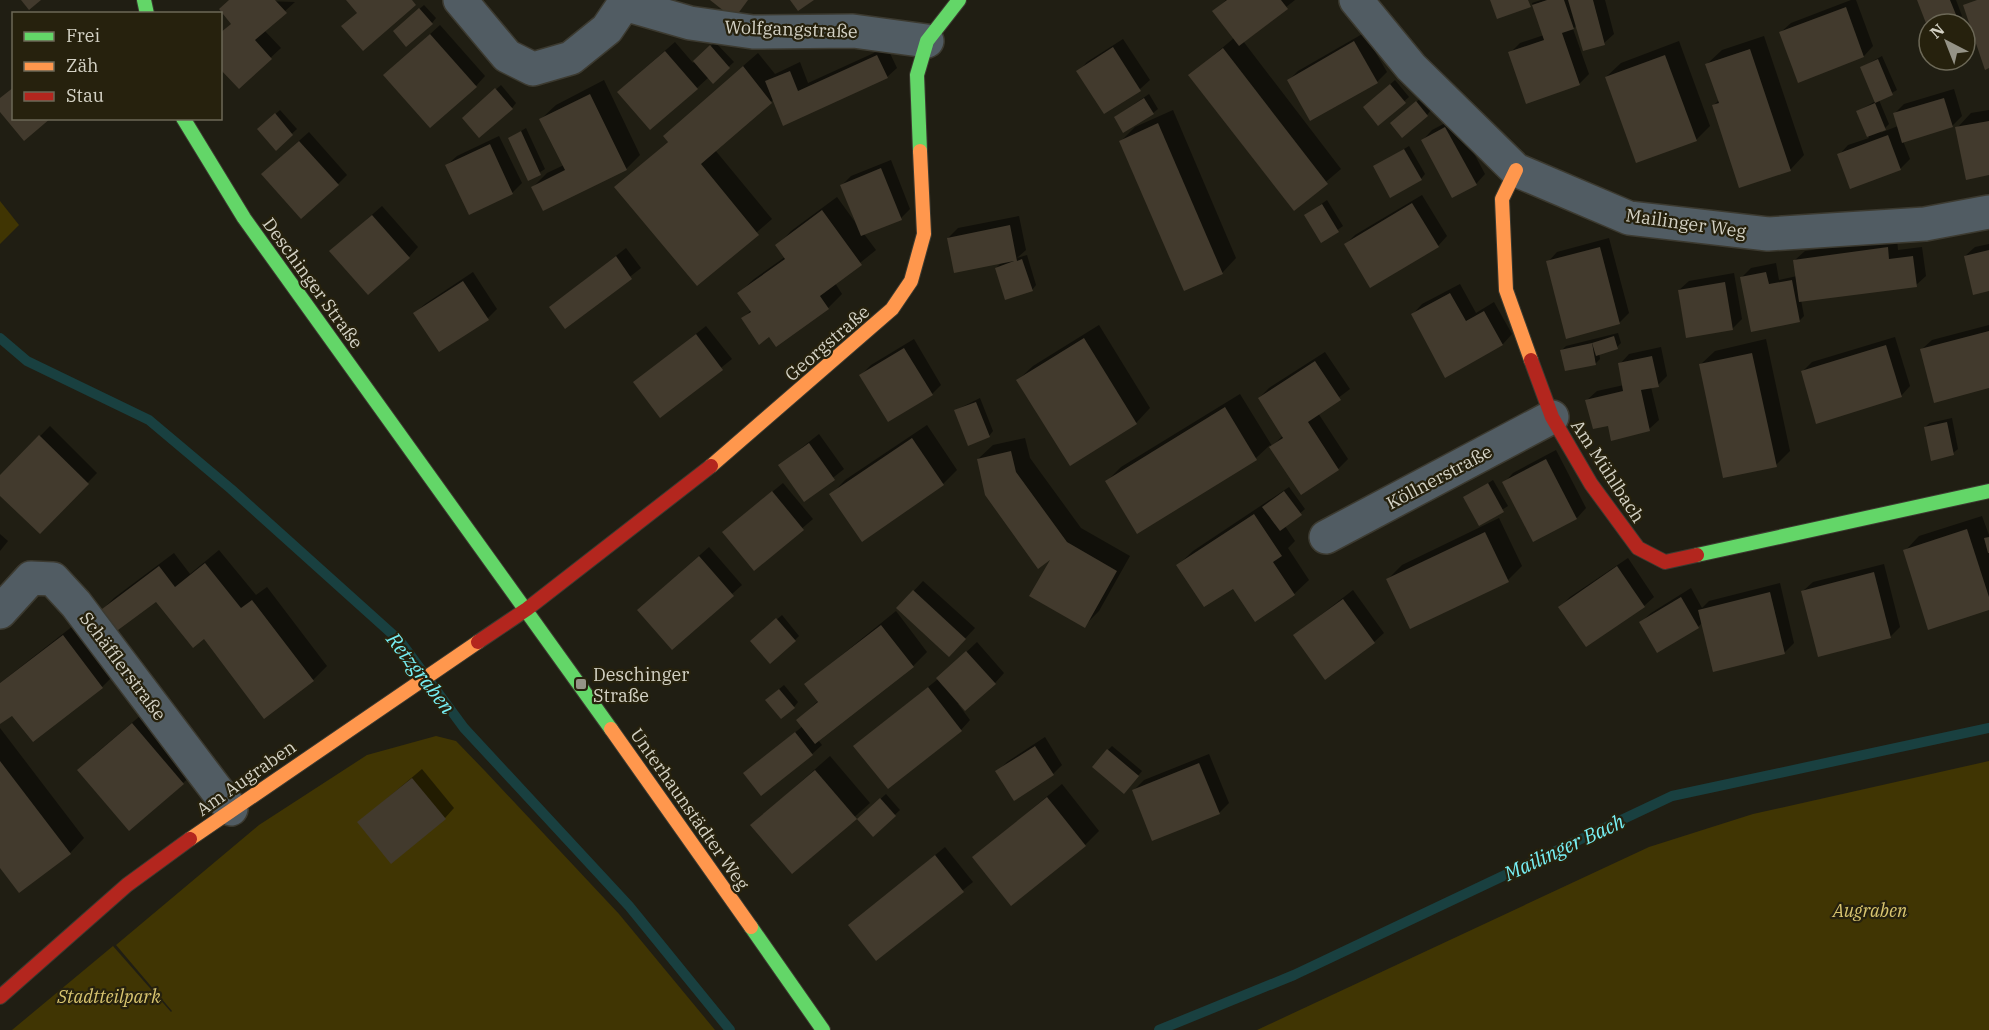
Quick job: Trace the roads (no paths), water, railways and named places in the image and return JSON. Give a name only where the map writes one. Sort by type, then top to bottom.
[{"type":"street","name":"Wolfgangstraße","points":[[460,0],[507,56],[533,69],[571,58],[607,29],[624,2],[690,22],[753,32],[853,31],[927,40]]},
{"type":"street","name":"Georgstraße","points":[[528,609],[740,442],[892,309],[911,281],[924,234],[917,75],[927,40],[959,0]]},
{"type":"street","name":"Mailinger Weg","points":[[1356,0],[1411,67],[1516,170],[1629,218],[1768,234],[1925,224],[1989,212]]},
{"type":"street","name":"Deschinger Straße","points":[[184,120],[244,218],[528,609]]},
{"type":"street","name":"Am Mühlbach","points":[[1516,170],[1502,199],[1506,290],[1552,417],[1591,484],[1638,548],[1665,562],[1989,492]]},
{"type":"street","name":"Köllnerstraße","points":[[1326,537],[1552,417]]},
{"type":"street","name":"Schäfflerstraße","points":[[0,612],[31,578],[53,579],[76,604],[231,809]]},
{"type":"street","name":"Am Augraben","points":[[0,997],[127,885],[231,809],[528,609]]},
{"type":"street","name":"Unterhaunstädter Weg","points":[[528,609],[823,1030]]},
{"type":"waterway","name":"Retzgraben","points":[[0,338],[27,361],[149,420],[231,489],[400,641],[464,728],[629,906],[730,1030]]},
{"type":"waterway","name":"Mailinger Bach","points":[[1159,1030],[1294,975],[1672,796],[1989,728]]},
{"type":"place","name":"Deschinger Straße","points":[[581,684]]},
{"type":"park label","name":"Augraben","points":[[1870,910]]},
{"type":"park label","name":"Stadtteilpark","points":[[109,996]]}]
